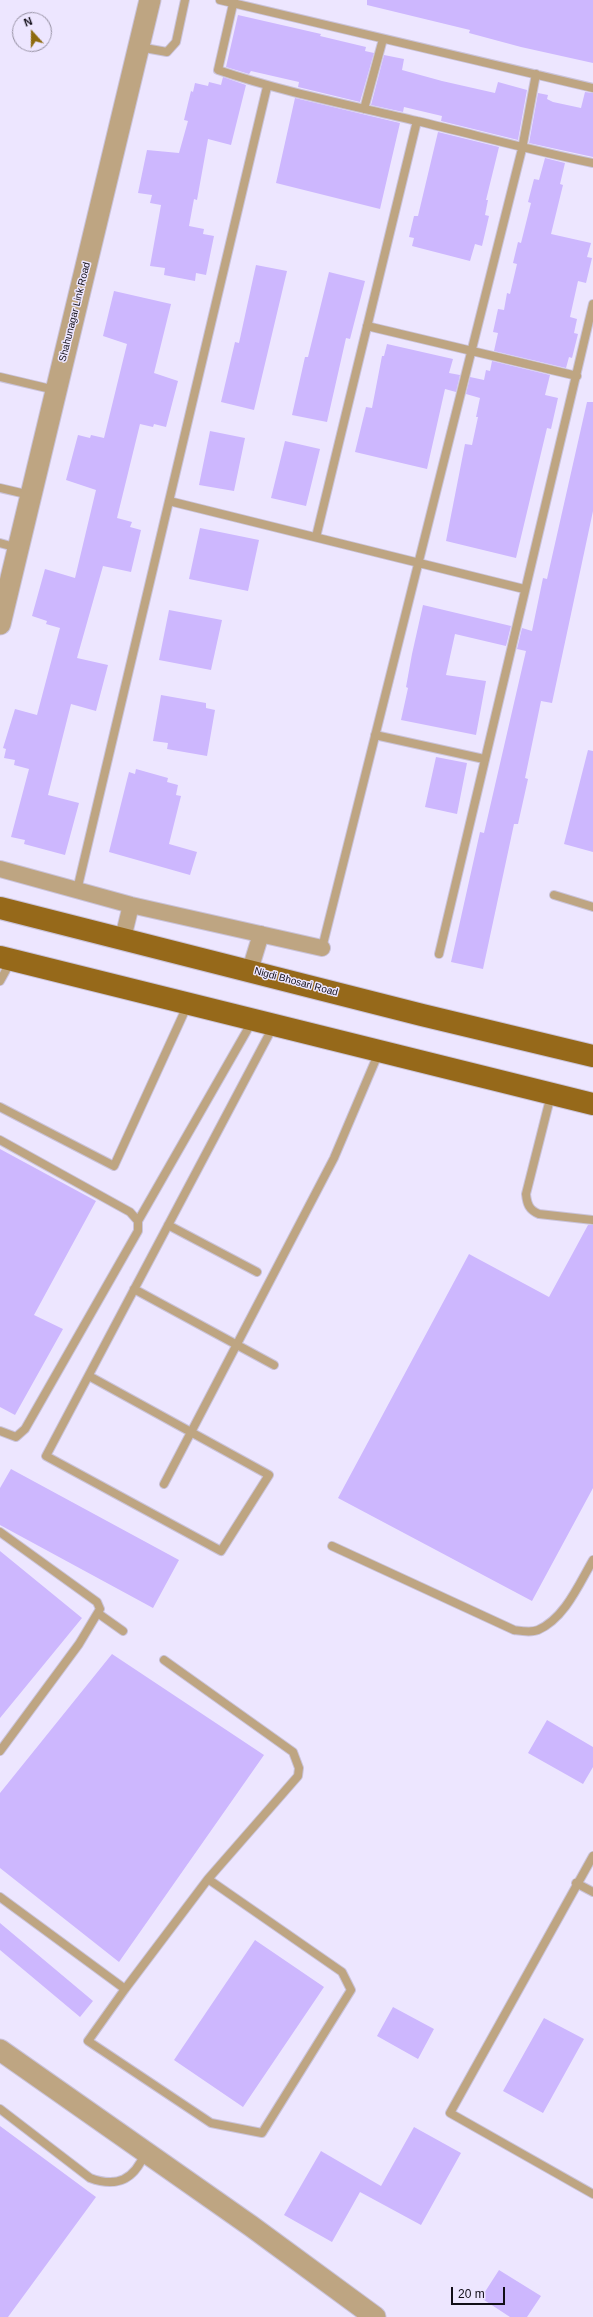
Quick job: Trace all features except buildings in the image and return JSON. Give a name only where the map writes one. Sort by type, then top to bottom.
[{"type":"main road","name":"Nigdi Bhosari Road","points":[[0,908],[250,970],[422,1015],[593,1056]]},
{"type":"main road","points":[[6,959],[593,1104]]},
{"type":"street","name":"Shahunagar Link Road","points":[[0,623],[9,546],[31,495],[150,0]]},
{"type":"street","points":[[0,869],[131,905],[322,948]]},
{"type":"street","points":[[123,938],[131,905]]},
{"type":"street","points":[[250,970],[261,934]]},
{"type":"street","points":[[0,2050],[251,2226],[375,2317]]},
{"type":"lane","points":[[138,47],[167,52],[176,42],[185,0]]},
{"type":"lane","points":[[220,0],[593,88]]},
{"type":"lane","points":[[233,4],[218,70],[267,87],[417,121],[522,149],[593,163]]},
{"type":"lane","points":[[364,109],[383,39]]},
{"type":"lane","points":[[322,948],[522,149],[536,74]]},
{"type":"lane","points":[[77,890],[267,87]]},
{"type":"lane","points":[[316,537],[417,121]]},
{"type":"lane","points":[[439,954],[524,588],[577,376],[593,304]]},
{"type":"lane","points":[[367,326],[471,352],[577,376]]},
{"type":"lane","points":[[0,377],[56,390]]},
{"type":"lane","points":[[0,488],[31,495]]},
{"type":"lane","points":[[169,501],[524,588]]},
{"type":"lane","points":[[375,735],[484,759]]},
{"type":"lane","points":[[554,895],[593,907]]},
{"type":"lane","points":[[0,981],[6,959]]},
{"type":"lane","points":[[0,1108],[114,1166],[188,1004]]},
{"type":"lane","points":[[0,1430],[16,1437],[25,1429],[138,1232],[138,1221],[264,1022]]},
{"type":"lane","points":[[88,1376],[269,1475],[221,1551],[46,1456],[88,1376],[168,1225],[264,1022]]},
{"type":"lane","points":[[164,1484],[334,1158],[380,1051]]},
{"type":"lane","points":[[552,1093],[526,1194],[526,1202],[532,1211],[539,1214],[593,1220]]},
{"type":"lane","points":[[0,1140],[130,1212],[138,1221]]},
{"type":"lane","points":[[168,1225],[257,1272]]},
{"type":"lane","points":[[134,1289],[274,1365]]},
{"type":"lane","points":[[0,1532],[97,1602],[100,1609],[99,1614],[0,1751]]},
{"type":"lane","points":[[332,1546],[514,1630],[526,1632],[537,1631],[550,1622],[568,1603],[593,1560]]},
{"type":"lane","points":[[99,1614],[123,1631]]},
{"type":"lane","points":[[164,1660],[293,1752],[299,1768],[298,1776],[208,1879],[125,1989],[88,2041],[211,2122],[262,2133],[351,1990],[342,1972],[208,1879]]},
{"type":"lane","points":[[593,1856],[576,1883],[450,2113],[593,2194]]},
{"type":"lane","points":[[576,1883],[593,1892]]},
{"type":"lane","points":[[0,1897],[125,1989]]},
{"type":"lane","points":[[0,2109],[90,2178],[103,2183],[115,2182],[127,2178],[140,2165],[145,2152]]}]
